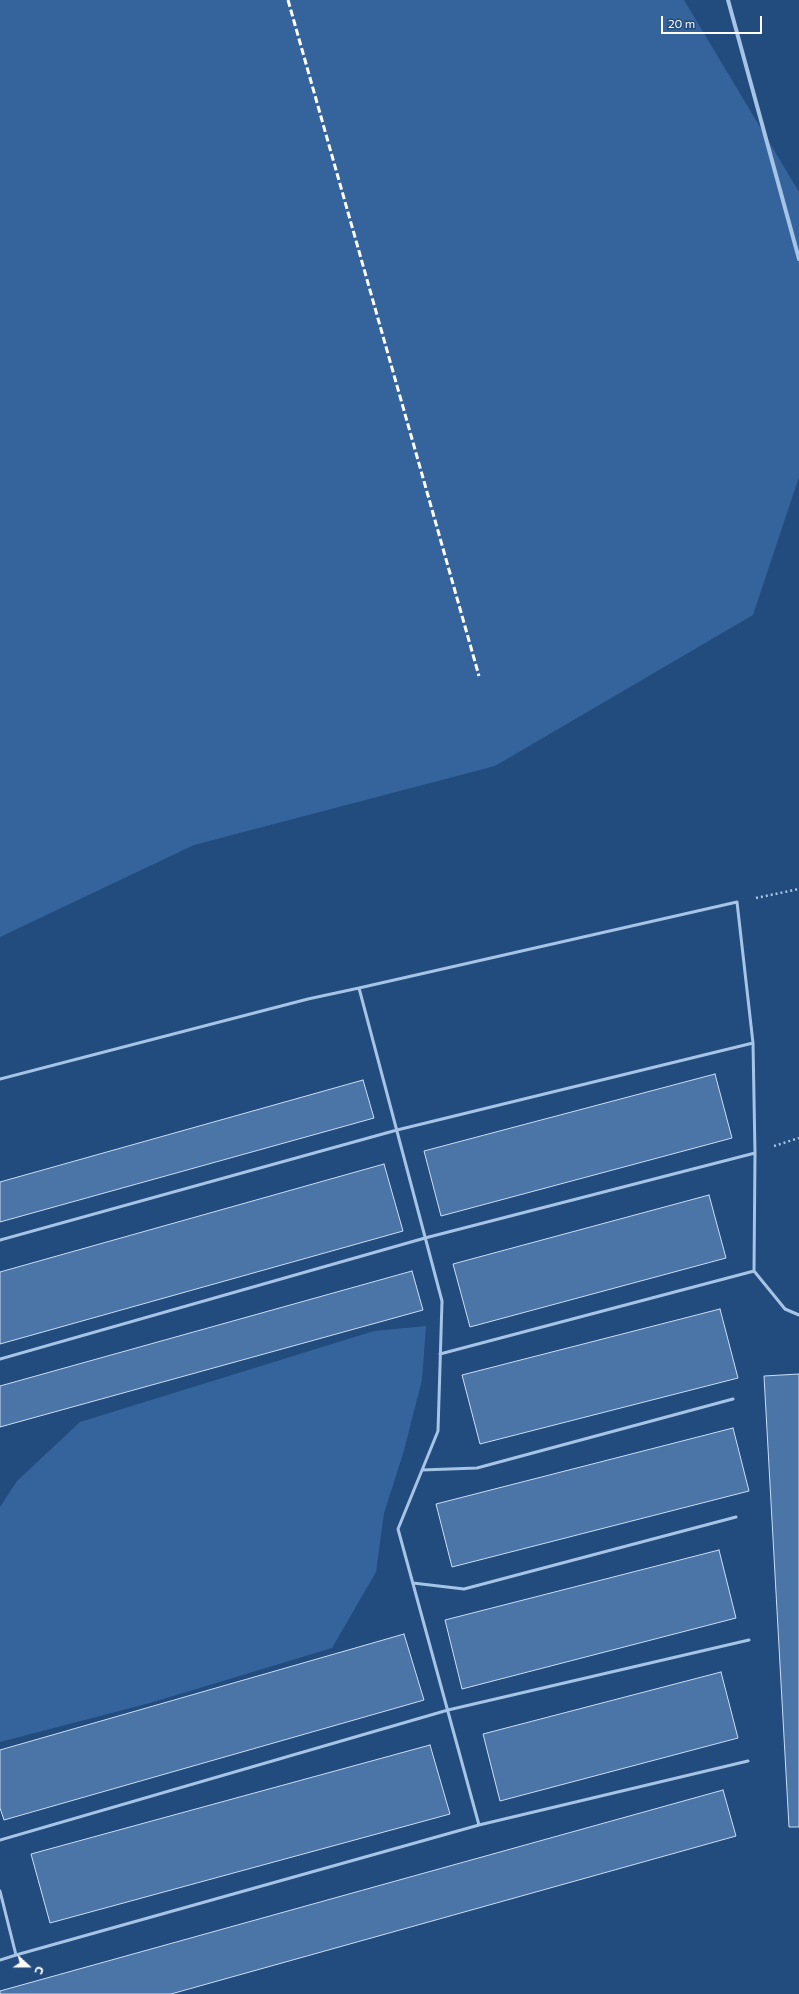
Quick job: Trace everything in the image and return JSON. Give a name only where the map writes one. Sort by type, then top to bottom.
[{"type":"street","points":[[728,0],[799,260]]},
{"type":"lane","points":[[0,1080],[308,999],[737,902],[753,1043],[755,1153],[754,1271],[785,1310],[799,1315]]},
{"type":"lane","points":[[359,988],[442,1301],[438,1431],[398,1529],[479,1825]]},
{"type":"lane","points":[[0,1240],[397,1130],[753,1043]]},
{"type":"lane","points":[[0,1359],[425,1238],[755,1153]]},
{"type":"lane","points":[[440,1354],[754,1271]]},
{"type":"lane","points":[[422,1470],[477,1468],[733,1399]]},
{"type":"lane","points":[[413,1583],[464,1589],[736,1517]]},
{"type":"lane","points":[[0,1840],[448,1710],[749,1640]]},
{"type":"lane","points":[[0,1960],[479,1825],[748,1761]]},
{"type":"lane","points":[[0,1891],[16,1955]]},
{"type":"path","points":[[737,902],[799,889]]},
{"type":"path","points":[[755,1153],[799,1138]]},
{"type":"shaded area","points":[[0,0],[684,0],[799,192],[799,477],[753,615],[495,766],[194,845],[0,937]]},
{"type":"shaded area","points":[[426,1326],[422,1380],[403,1454],[384,1513],[376,1572],[332,1648],[150,1703],[0,1742],[0,1507],[17,1481],[80,1422],[374,1331]]},
{"type":"building","points":[[715,1074],[732,1138],[441,1216],[424,1151]]},
{"type":"building","points":[[363,1080],[374,1118],[0,1222],[0,1182]]},
{"type":"building","points":[[384,1164],[403,1231],[0,1344],[0,1272]]},
{"type":"building","points":[[709,1195],[726,1258],[470,1327],[453,1264]]},
{"type":"building","points":[[412,1271],[423,1310],[0,1427],[0,1386]]},
{"type":"building","points":[[720,1309],[738,1378],[480,1444],[462,1375]]},
{"type":"building","points":[[799,1374],[799,1827],[789,1827],[764,1376]]},
{"type":"building","points":[[733,1428],[749,1491],[452,1567],[436,1504]]},
{"type":"building","points":[[719,1550],[736,1618],[462,1689],[445,1620]]},
{"type":"building","points":[[404,1634],[424,1700],[4,1820],[0,1808],[0,1750]]},
{"type":"building","points":[[721,1672],[738,1738],[500,1801],[483,1734]]},
{"type":"building","points":[[430,1745],[450,1814],[50,1923],[31,1854]]},
{"type":"building","points":[[723,1790],[736,1836],[171,1994],[0,1994],[0,1991]]},
{"type":"railway","points":[[288,0],[479,676]]}]
